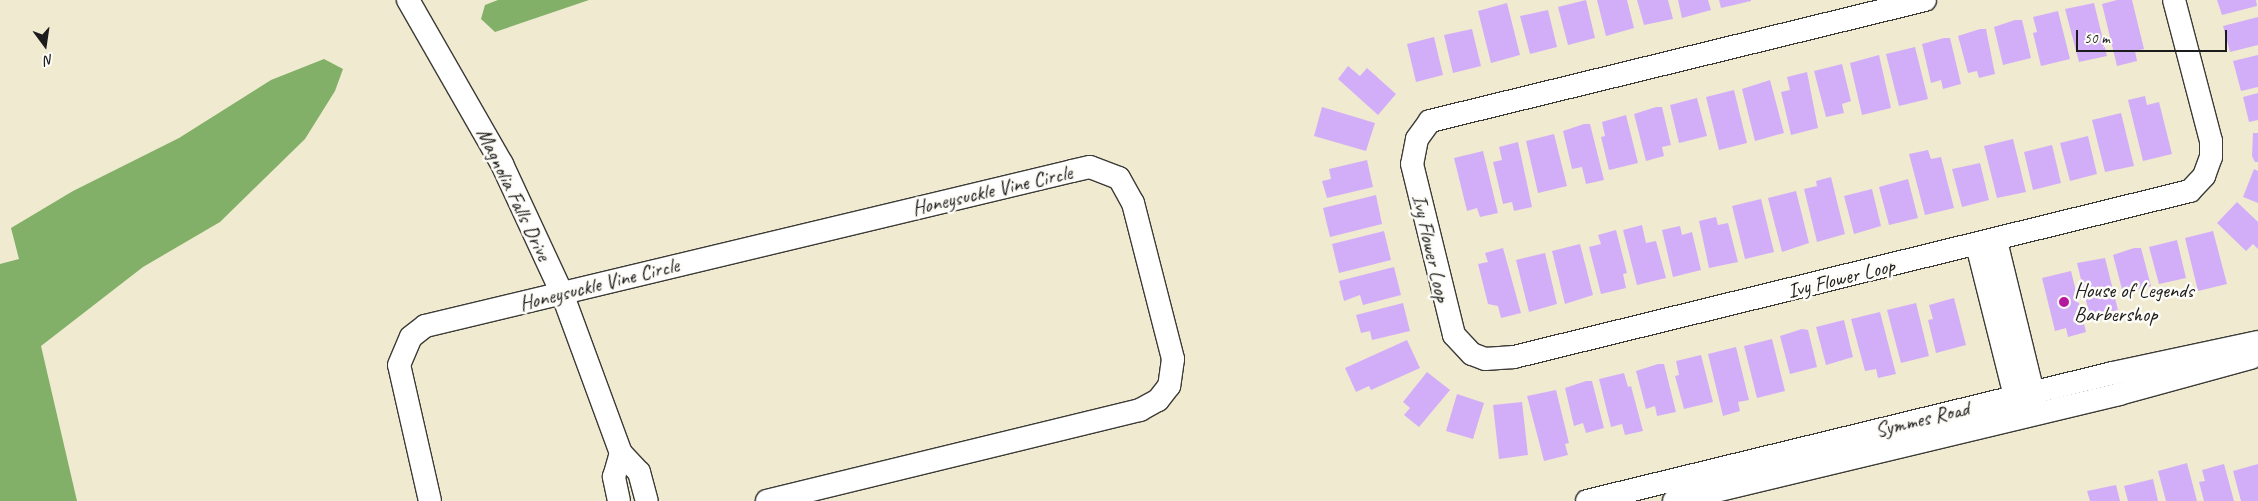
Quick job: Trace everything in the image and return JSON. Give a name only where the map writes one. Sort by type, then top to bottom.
[{"type":"street","name":"Magnolia Falls Drive","points":[[408,0],[502,164],[562,293],[621,453],[639,472],[646,501]]},
{"type":"street","name":"Ivy Flower Loop","points":[[1920,1],[1430,122],[1417,139],[1412,164],[1448,321],[1454,335],[1472,354],[1499,359],[2181,195],[2197,186],[2204,176],[2211,157],[2211,141],[2174,0]]},
{"type":"street","name":"Honeysuckle Vine Circle","points":[[430,501],[400,378],[399,365],[411,337],[425,326],[1072,170],[1090,167],[1119,178],[1133,203],[1173,359],[1168,386],[1158,400],[1140,410],[767,501]]},
{"type":"street","points":[[1987,243],[2026,405]]},
{"type":"street","name":"Symmes Road","points":[[1674,501],[2258,342]]},
{"type":"street","name":"Symmes Road","points":[[1587,501],[2258,355]]},
{"type":"street","points":[[619,501],[614,477],[621,453]]},
{"type":"green space","points":[[498,0],[589,0],[495,32],[481,19],[485,5]]},
{"type":"green space","points":[[324,59],[343,69],[335,91],[305,139],[220,222],[143,267],[41,346],[77,501],[0,501],[0,264],[19,259],[11,228],[73,191],[179,138],[271,80]]},
{"type":"building","points":[[1586,0],[1595,38],[1568,45],[1558,7]]},
{"type":"building","points":[[1597,0],[1627,0],[1634,28],[1606,36]]},
{"type":"building","points":[[1637,0],[1668,0],[1673,19],[1644,25]]},
{"type":"building","points":[[1678,0],[1708,0],[1711,10],[1682,18]]},
{"type":"building","points":[[1719,0],[1751,0],[1751,1],[1721,8]]},
{"type":"building","points":[[2117,0],[2132,0],[2144,49],[2135,51],[2137,61],[2117,66],[2102,4]]},
{"type":"building","points":[[2217,0],[2256,0],[2257,6],[2222,15]]},
{"type":"building","points":[[1507,3],[1520,55],[1491,63],[1478,11]]},
{"type":"building","points":[[2094,3],[2107,56],[2079,62],[2065,9]]},
{"type":"building","points":[[1548,10],[1557,47],[1530,54],[1520,16]]},
{"type":"building","points":[[2058,11],[2070,59],[2041,66],[2033,33],[2037,32],[2033,17]]},
{"type":"building","points":[[2258,17],[2258,45],[2230,52],[2223,26]]},
{"type":"building","points":[[2015,20],[2022,20],[2031,58],[2003,65],[1994,27]]},
{"type":"building","points":[[1472,29],[1481,66],[1453,73],[1444,35]]},
{"type":"building","points":[[1986,29],[1995,74],[1979,78],[1977,71],[1968,73],[1958,36]]},
{"type":"building","points":[[1434,37],[1443,75],[1416,82],[1407,44]]},
{"type":"building","points":[[1950,38],[1961,84],[1943,89],[1941,80],[1931,83],[1922,44]]},
{"type":"building","points":[[1915,47],[1928,99],[1899,106],[1886,54]]},
{"type":"building","points":[[1879,55],[1891,108],[1862,115],[1850,63]]},
{"type":"building","points":[[2258,55],[2258,87],[2241,91],[2233,61]]},
{"type":"building","points":[[1842,64],[1851,101],[1842,104],[1844,113],[1826,117],[1814,71]]},
{"type":"building","points":[[1348,66],[1360,76],[1367,68],[1396,94],[1378,115],[1338,79]]},
{"type":"building","points":[[1807,72],[1818,128],[1791,135],[1781,92],[1790,90],[1787,77]]},
{"type":"building","points":[[1770,80],[1784,133],[1755,141],[1742,89]]},
{"type":"building","points":[[1734,90],[1747,143],[1719,150],[1706,97]]},
{"type":"building","points":[[2258,93],[2258,120],[2249,122],[2243,97]]},
{"type":"building","points":[[2145,96],[2147,105],[2159,102],[2172,154],[2143,161],[2128,100]]},
{"type":"building","points":[[1697,98],[1707,136],[1679,143],[1670,105]]},
{"type":"building","points":[[1322,107],[1375,123],[1366,151],[1314,136]]},
{"type":"building","points":[[1662,107],[1671,145],[1662,147],[1664,156],[1646,161],[1634,114]]},
{"type":"building","points":[[2121,113],[2134,166],[2105,172],[2092,120]]},
{"type":"building","points":[[1626,115],[1638,163],[1609,170],[1601,137],[1605,136],[1602,122]]},
{"type":"building","points":[[1584,124],[1590,124],[1604,180],[1586,184],[1582,167],[1572,169],[1563,131]]},
{"type":"building","points":[[2253,133],[2258,133],[2258,162],[2255,162],[2252,156]]},
{"type":"building","points":[[1554,134],[1567,186],[1538,193],[1526,141]]},
{"type":"building","points":[[2088,136],[2097,174],[2070,181],[2060,143]]},
{"type":"building","points":[[2013,139],[2026,192],[1997,198],[1984,146]]},
{"type":"building","points":[[1518,142],[1532,207],[1514,211],[1512,202],[1503,204],[1493,162],[1502,160],[1499,147]]},
{"type":"building","points":[[2052,145],[2061,183],[2033,190],[2024,152]]},
{"type":"building","points":[[1928,150],[1931,159],[1941,157],[1954,208],[1925,215],[1909,154]]},
{"type":"building","points":[[1483,151],[1498,213],[1480,217],[1477,208],[1467,211],[1454,158]]},
{"type":"building","points":[[1367,160],[1373,187],[1327,198],[1322,181],[1331,179],[1329,169]]},
{"type":"building","points":[[1980,163],[1989,200],[1962,207],[1952,169]]},
{"type":"building","points":[[2254,169],[2258,171],[2258,203],[2243,197]]},
{"type":"building","points":[[1831,177],[1845,234],[1817,242],[1804,189],[1817,186],[1816,181]]},
{"type":"building","points":[[1908,179],[1918,218],[1889,225],[1879,187]]},
{"type":"building","points":[[1872,189],[1881,226],[1854,234],[1844,196]]},
{"type":"building","points":[[1796,191],[1809,243],[1782,252],[1768,198]]},
{"type":"building","points":[[1376,195],[1382,224],[1330,237],[1323,208]]},
{"type":"building","points":[[1761,199],[1774,252],[1745,259],[1732,206]]},
{"type":"building","points":[[2237,202],[2258,222],[2258,249],[2253,244],[2246,251],[2217,223]]},
{"type":"building","points":[[1716,217],[1718,225],[1728,223],[1738,262],[1709,268],[1699,221]]},
{"type":"building","points":[[1642,225],[1646,243],[1656,241],[1666,278],[1637,285],[1623,230]]},
{"type":"building","points":[[1680,226],[1682,235],[1692,232],[1701,270],[1673,277],[1662,230]]},
{"type":"building","points":[[1616,230],[1627,273],[1623,274],[1626,288],[1601,294],[1589,247],[1601,244],[1598,235]]},
{"type":"building","points":[[1384,231],[1391,260],[1339,273],[1332,244]]},
{"type":"building","points":[[2213,231],[2227,284],[2198,291],[2185,238]]},
{"type":"building","points":[[2177,240],[2186,278],[2159,284],[2149,247]]},
{"type":"building","points":[[1580,244],[1593,295],[1565,304],[1552,251]]},
{"type":"building","points":[[1503,248],[1521,313],[1501,318],[1498,306],[1488,304],[1478,264],[1488,262],[1485,253]]},
{"type":"building","points":[[2134,248],[2141,248],[2151,286],[2123,293],[2113,255]]},
{"type":"building","points":[[1545,253],[1557,304],[1529,312],[1516,260]]},
{"type":"building","points":[[2105,258],[2118,310],[2090,317],[2077,263]]},
{"type":"building","points":[[1394,267],[1401,295],[1363,305],[1360,295],[1344,301],[1339,281]]},
{"type":"building","points":[[2071,271],[2086,332],[2068,337],[2066,328],[2055,331],[2042,278]]},
{"type":"building","points":[[1954,298],[1966,345],[1936,353],[1928,320],[1933,319],[1929,305]]},
{"type":"building","points":[[1403,303],[1410,331],[1372,340],[1370,331],[1361,333],[1356,315]]},
{"type":"building","points":[[1916,303],[1929,356],[1901,363],[1887,310]]},
{"type":"building","points":[[1880,312],[1896,374],[1878,378],[1876,369],[1865,371],[1851,319]]},
{"type":"building","points":[[1844,320],[1853,357],[1826,365],[1816,327]]},
{"type":"building","points":[[1802,329],[1808,330],[1817,367],[1790,374],[1780,336]]},
{"type":"building","points":[[1772,339],[1785,391],[1757,398],[1744,346]]},
{"type":"building","points":[[1407,340],[1420,368],[1371,390],[1369,386],[1356,392],[1345,368]]},
{"type":"building","points":[[1736,347],[1749,400],[1738,402],[1740,411],[1723,416],[1708,354]]},
{"type":"building","points":[[1701,355],[1713,402],[1684,409],[1675,376],[1679,375],[1676,361]]},
{"type":"building","points":[[1664,364],[1676,412],[1657,416],[1655,406],[1646,409],[1636,371]]},
{"type":"building","points":[[1427,372],[1450,390],[1419,427],[1404,415],[1410,408],[1403,402]]},
{"type":"building","points":[[1624,373],[1628,387],[1631,386],[1643,431],[1625,435],[1622,424],[1611,427],[1599,379]]},
{"type":"building","points":[[1586,381],[1592,381],[1604,428],[1586,433],[1583,423],[1574,426],[1565,388]]},
{"type":"building","points":[[1556,390],[1569,443],[1565,444],[1568,455],[1544,461],[1527,396]]},
{"type":"building","points":[[1457,394],[1484,403],[1473,439],[1446,431]]},
{"type":"building","points":[[1522,402],[1528,455],[1499,459],[1493,405]]},
{"type":"building","points":[[2187,463],[2197,501],[2166,501],[2158,471]]},
{"type":"building","points":[[2224,464],[2234,501],[2204,501],[2199,482],[2205,481],[2202,470]]},
{"type":"building","points":[[2258,464],[2258,501],[2241,501],[2233,471]]},
{"type":"building","points":[[2153,479],[2158,501],[2128,501],[2124,486]]},
{"type":"building","points":[[2116,485],[2120,501],[2090,501],[2087,491]]},
{"type":"place","name":"House of Legends Barbershop","points":[[2064,302]]}]
